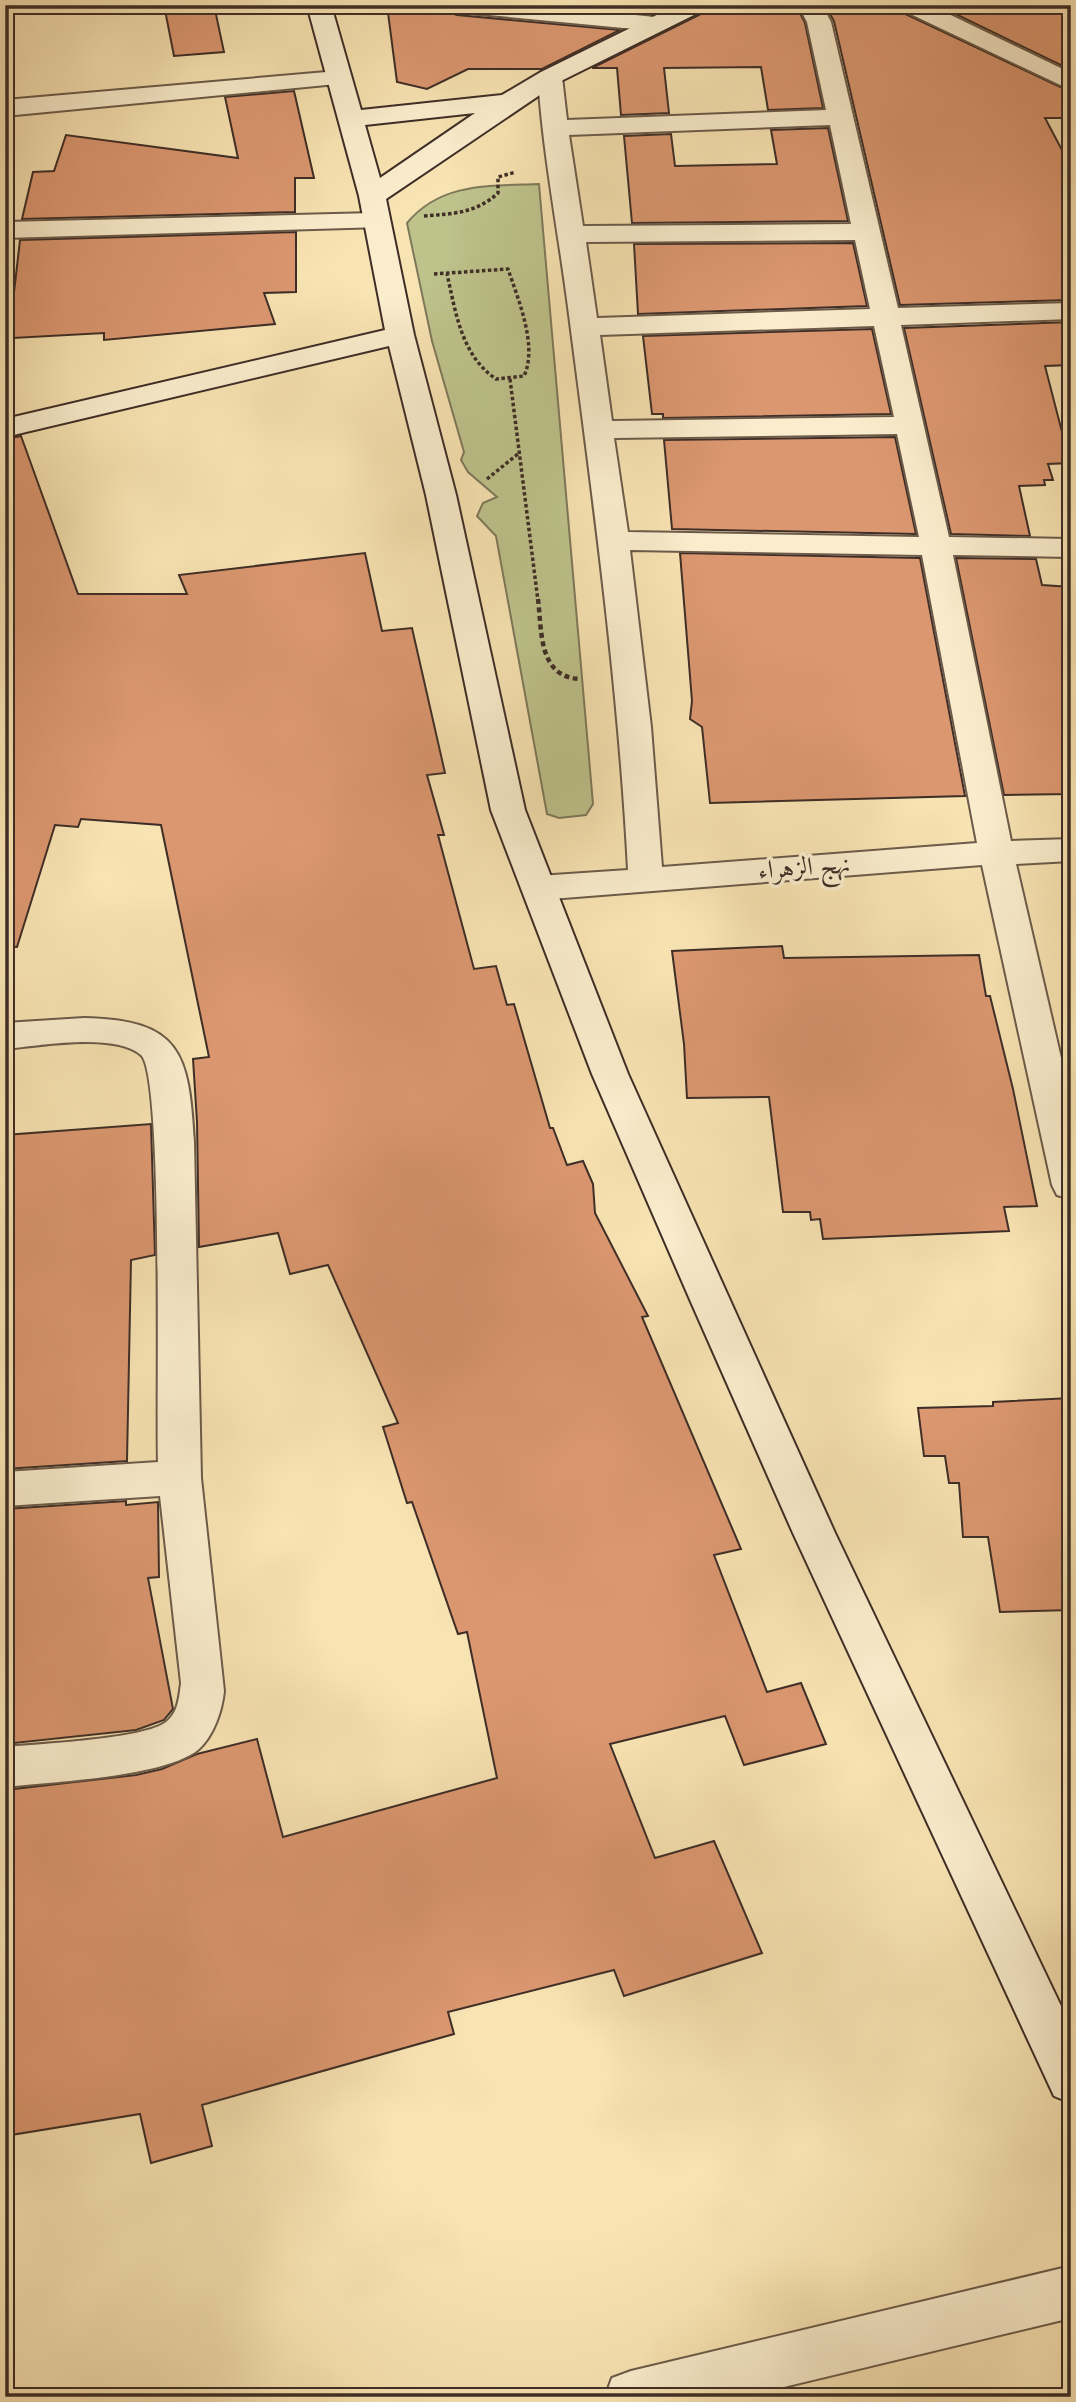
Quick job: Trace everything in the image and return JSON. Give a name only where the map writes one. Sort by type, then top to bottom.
[{"type":"street","points":[[319,5],[351,119],[400,335],[441,495],[508,810],[610,1074],[814,1533],[1071,2080]]},
{"type":"street","points":[[457,5],[655,24]]},
{"type":"street","points":[[5,230],[373,209],[507,103],[550,77],[696,5]]},
{"type":"street","points":[[810,5],[819,22],[839,117],[868,232],[967,692],[996,853],[1071,1185]]},
{"type":"street","points":[[909,5],[1071,83]]},
{"type":"street","points":[[550,77],[553,128],[584,327],[630,677],[640,761],[646,879]]},
{"type":"street","points":[[5,108],[338,78]]},
{"type":"street","points":[[351,119],[507,103]]},
{"type":"street","points":[[553,128],[839,117]]},
{"type":"street","points":[[570,234],[868,232]]},
{"type":"street","points":[[584,327],[1071,311]]},
{"type":"street","points":[[5,428],[400,335]]},
{"type":"street","points":[[597,430],[910,425]]},
{"type":"street","points":[[612,541],[1071,548]]},
{"type":"street","name":"نهج الزهراء","points":[[538,888],[996,853],[1071,850]]},
{"type":"street","points":[[5,1036],[93,1032],[129,1034],[144,1038],[157,1048],[164,1060],[171,1104],[175,1164],[180,1478],[203,1683],[200,1713],[180,1739],[128,1753],[5,1767]]},
{"type":"street","points":[[5,1489],[180,1478]]},
{"type":"street","points":[[631,2397],[1071,2292]]},
{"type":"path","points":[[373,209],[469,212],[486,205],[498,193],[500,174],[559,170]]},
{"type":"path","points":[[508,269],[521,314],[530,365],[524,376],[510,379],[496,379],[487,373],[462,337],[447,274],[508,269]]},
{"type":"path","points":[[510,379],[545,656],[555,672],[566,679],[630,677]]},
{"type":"green space","points":[[539,184],[593,804],[586,815],[559,818],[547,814],[496,536],[477,516],[483,503],[497,497],[468,472],[461,460],[464,452],[432,341],[407,223],[420,210],[451,193],[485,186]]},
{"type":"building","points":[[164,5],[214,5],[224,52],[174,56]]},
{"type":"building","points":[[387,5],[443,5],[447,12],[457,15],[620,30],[542,69],[468,69],[427,89],[397,82]]},
{"type":"building","points":[[564,5],[671,5],[653,14]]},
{"type":"building","points":[[710,5],[796,5],[805,23],[823,108],[768,110],[761,67],[664,68],[669,113],[621,115],[617,68],[592,68],[705,12]]},
{"type":"building","points":[[825,5],[896,5],[901,12],[1071,92],[1071,118],[1045,118],[1071,167],[1071,300],[900,305],[834,21]]},
{"type":"building","points":[[937,5],[1071,5],[1071,70]]},
{"type":"building","points":[[294,91],[314,178],[295,178],[295,212],[22,219],[33,172],[54,171],[66,135],[238,158],[225,97]]},
{"type":"building","points":[[828,128],[848,221],[632,223],[624,136],[671,134],[675,166],[777,164],[771,130]]},
{"type":"building","points":[[296,232],[296,292],[264,293],[275,324],[104,340],[104,333],[13,338],[12,310],[20,240]]},
{"type":"building","points":[[853,243],[867,306],[638,314],[634,244]]},
{"type":"building","points":[[1071,322],[1071,365],[1045,366],[1070,463],[1048,464],[1053,480],[1044,480],[1045,485],[1019,486],[1030,536],[951,534],[904,328]]},
{"type":"building","points":[[872,329],[891,414],[663,418],[663,414],[652,414],[643,336]]},
{"type":"building","points":[[21,436],[78,594],[187,594],[179,575],[365,553],[382,631],[412,628],[445,773],[427,775],[444,835],[438,835],[474,969],[496,966],[507,1005],[514,1004],[550,1128],[553,1128],[567,1165],[583,1161],[593,1184],[595,1213],[648,1316],[642,1317],[741,1549],[714,1555],[767,1692],[801,1683],[826,1744],[744,1765],[725,1716],[610,1744],[655,1858],[714,1841],[762,1953],[624,1996],[614,1970],[448,2012],[454,2034],[202,2105],[212,2146],[151,2163],[140,2114],[5,2136],[5,1790],[136,1775],[162,1769],[197,1754],[257,1739],[283,1837],[497,1778],[467,1632],[458,1634],[412,1502],[407,1503],[383,1427],[398,1423],[328,1265],[290,1274],[278,1233],[199,1247],[193,1059],[209,1057],[161,825],[81,819],[78,827],[55,825],[17,947],[5,946],[5,439]]},
{"type":"building","points":[[895,437],[916,534],[672,529],[664,440]]},
{"type":"building","points":[[680,553],[920,558],[965,796],[710,803],[702,727],[690,719],[692,701]]},
{"type":"building","points":[[956,558],[1036,559],[1042,585],[1071,587],[1071,794],[1004,795]]},
{"type":"building","points":[[782,946],[784,958],[979,955],[986,996],[990,996],[1013,1089],[1037,1206],[1004,1207],[1009,1231],[823,1239],[820,1219],[811,1220],[810,1212],[783,1212],[769,1097],[687,1098],[684,1044],[672,951]]},
{"type":"building","points":[[151,1124],[155,1255],[131,1260],[127,1461],[5,1469],[5,1135]]},
{"type":"building","points":[[1071,1398],[1071,1610],[1000,1612],[988,1537],[963,1537],[959,1483],[949,1483],[945,1456],[924,1456],[918,1408],[993,1406],[993,1402]]},
{"type":"building","points":[[126,1501],[126,1505],[158,1502],[159,1577],[148,1578],[173,1709],[164,1720],[136,1730],[5,1744],[5,1509]]}]
